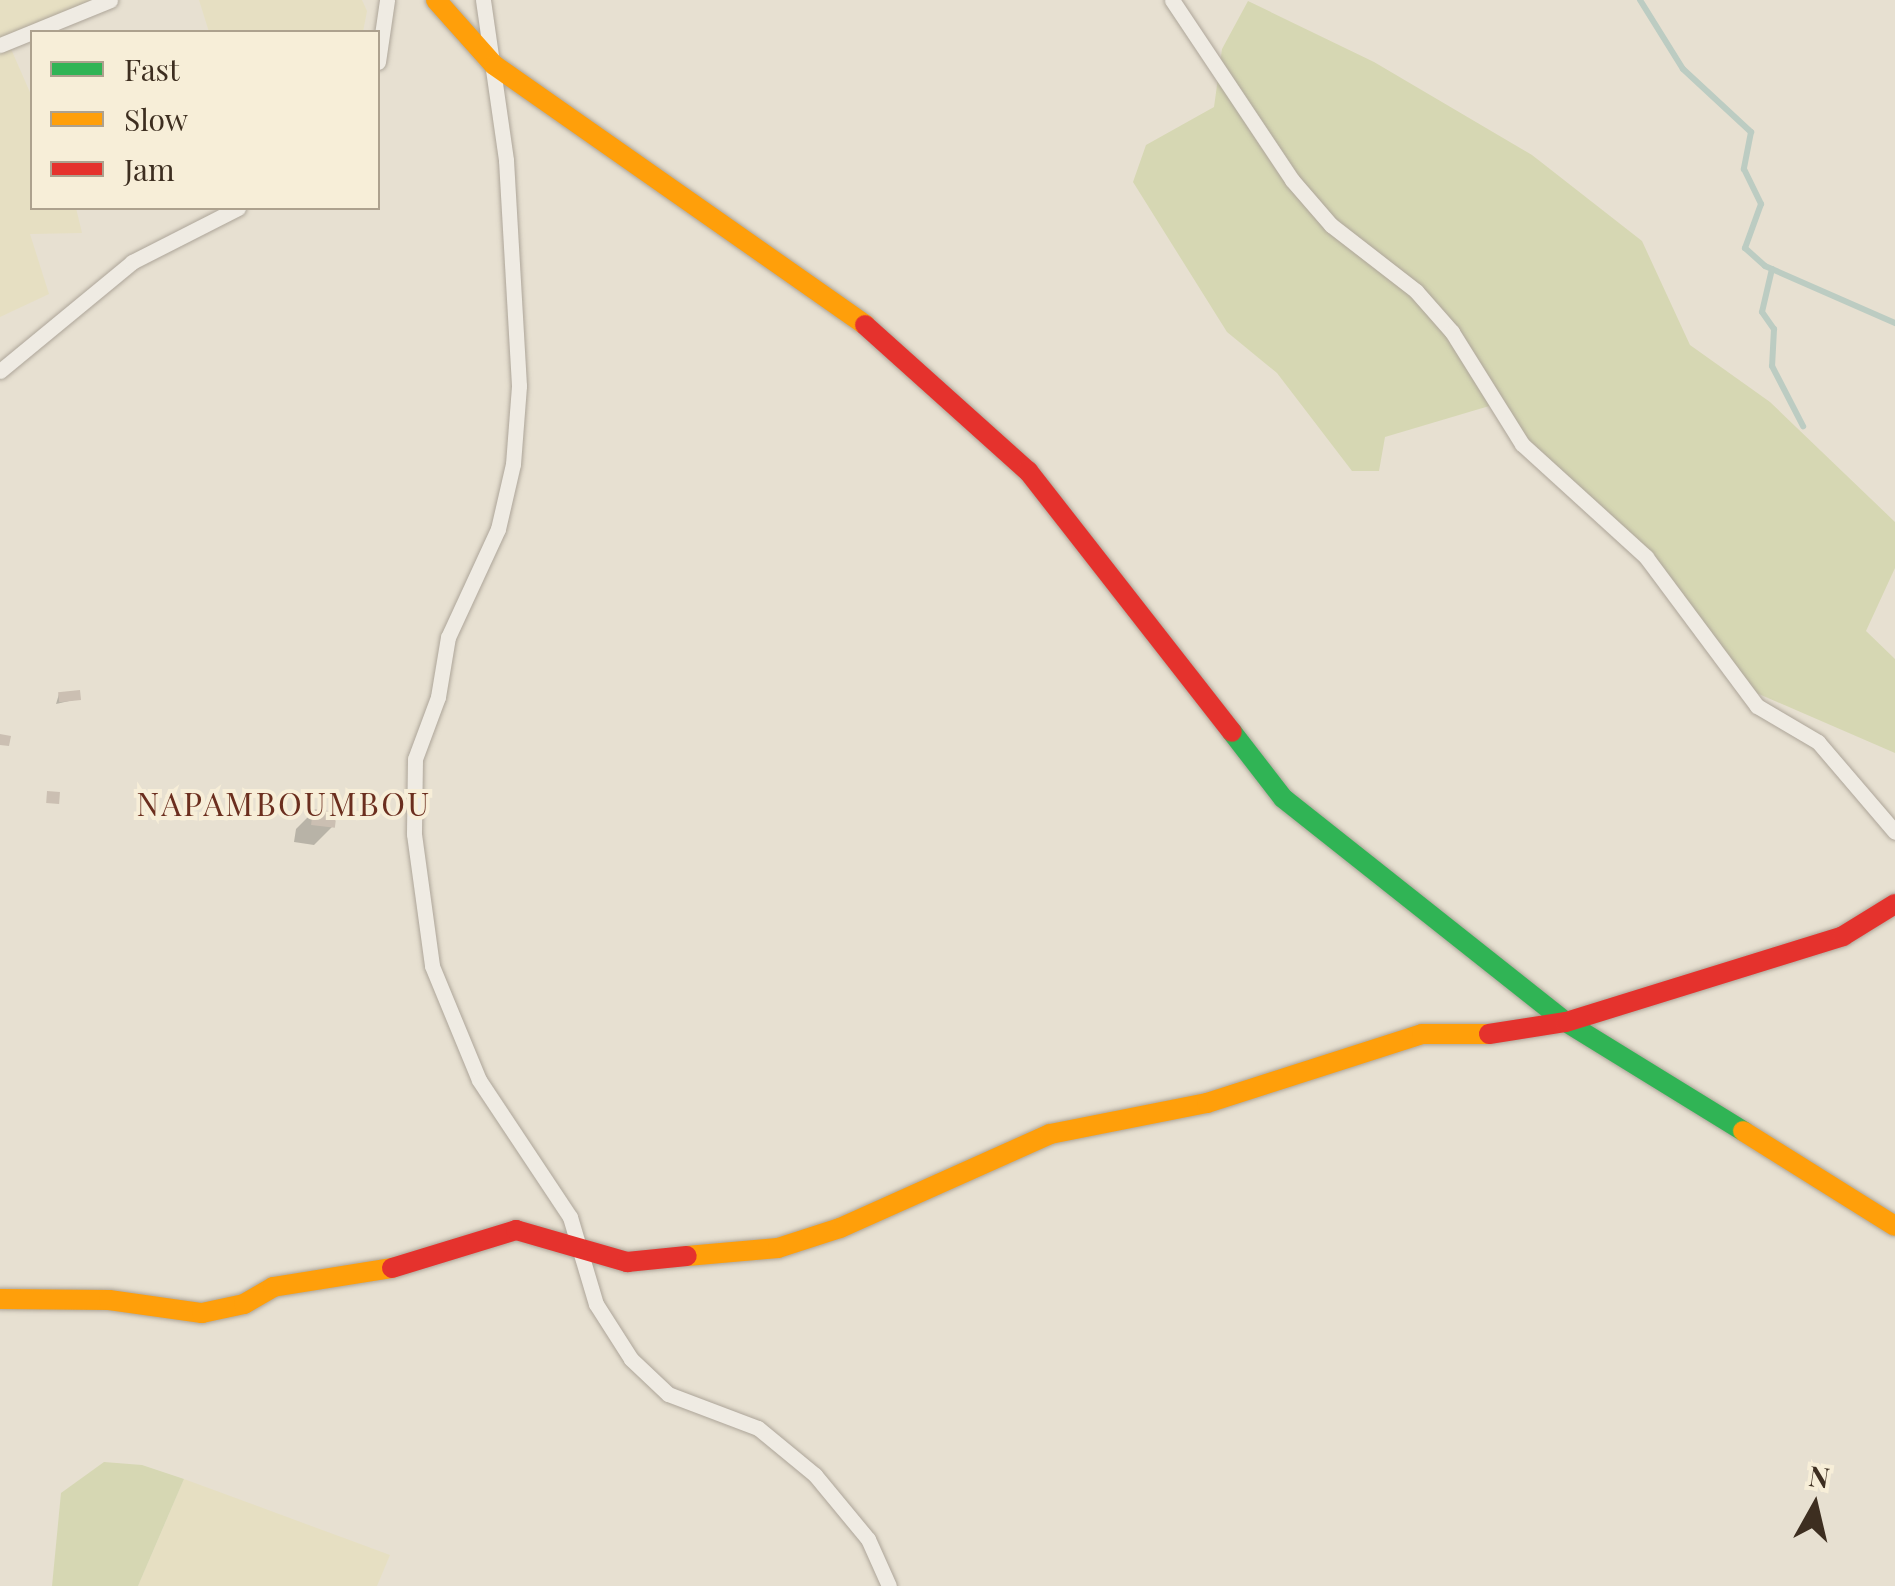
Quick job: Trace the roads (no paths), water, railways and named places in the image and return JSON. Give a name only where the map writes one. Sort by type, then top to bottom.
[{"type":"street","points":[[37,30],[110,0]]},
{"type":"street","points":[[380,46],[386,0]]},
{"type":"street","points":[[436,0],[494,66],[896,353],[1028,471],[1283,798],[1566,1022],[1895,1226]]},
{"type":"street","points":[[484,0],[494,66],[520,386],[513,464],[498,529],[448,637],[438,697],[416,759],[412,808],[432,966],[479,1080],[570,1217],[584,1252],[596,1304],[631,1359],[668,1394],[758,1428],[815,1474],[868,1539],[889,1586]]},
{"type":"street","points":[[1172,0],[1292,180],[1332,226],[1404,280],[1440,318],[1522,444],[1646,557],[1757,706],[1818,742],[1895,832]]},
{"type":"street","points":[[0,45],[30,33]]},
{"type":"street","points":[[0,371],[132,262],[234,210]]},
{"type":"street","points":[[0,1299],[108,1300],[202,1313],[244,1304],[274,1287],[425,1262],[516,1230],[627,1262],[778,1248],[840,1228],[1050,1134],[1207,1102],[1422,1034],[1488,1034],[1566,1022],[1843,936],[1895,904]]},
{"type":"waterway","points":[[1640,0],[1683,69],[1751,132],[1744,169],[1761,204],[1745,248],[1765,266],[1895,323]]},
{"type":"waterway","points":[[1772,269],[1762,312],[1774,329],[1772,366],[1803,426]]},
{"type":"district","name":"NAPAMBOUMBOU","points":[[284,803]]}]
